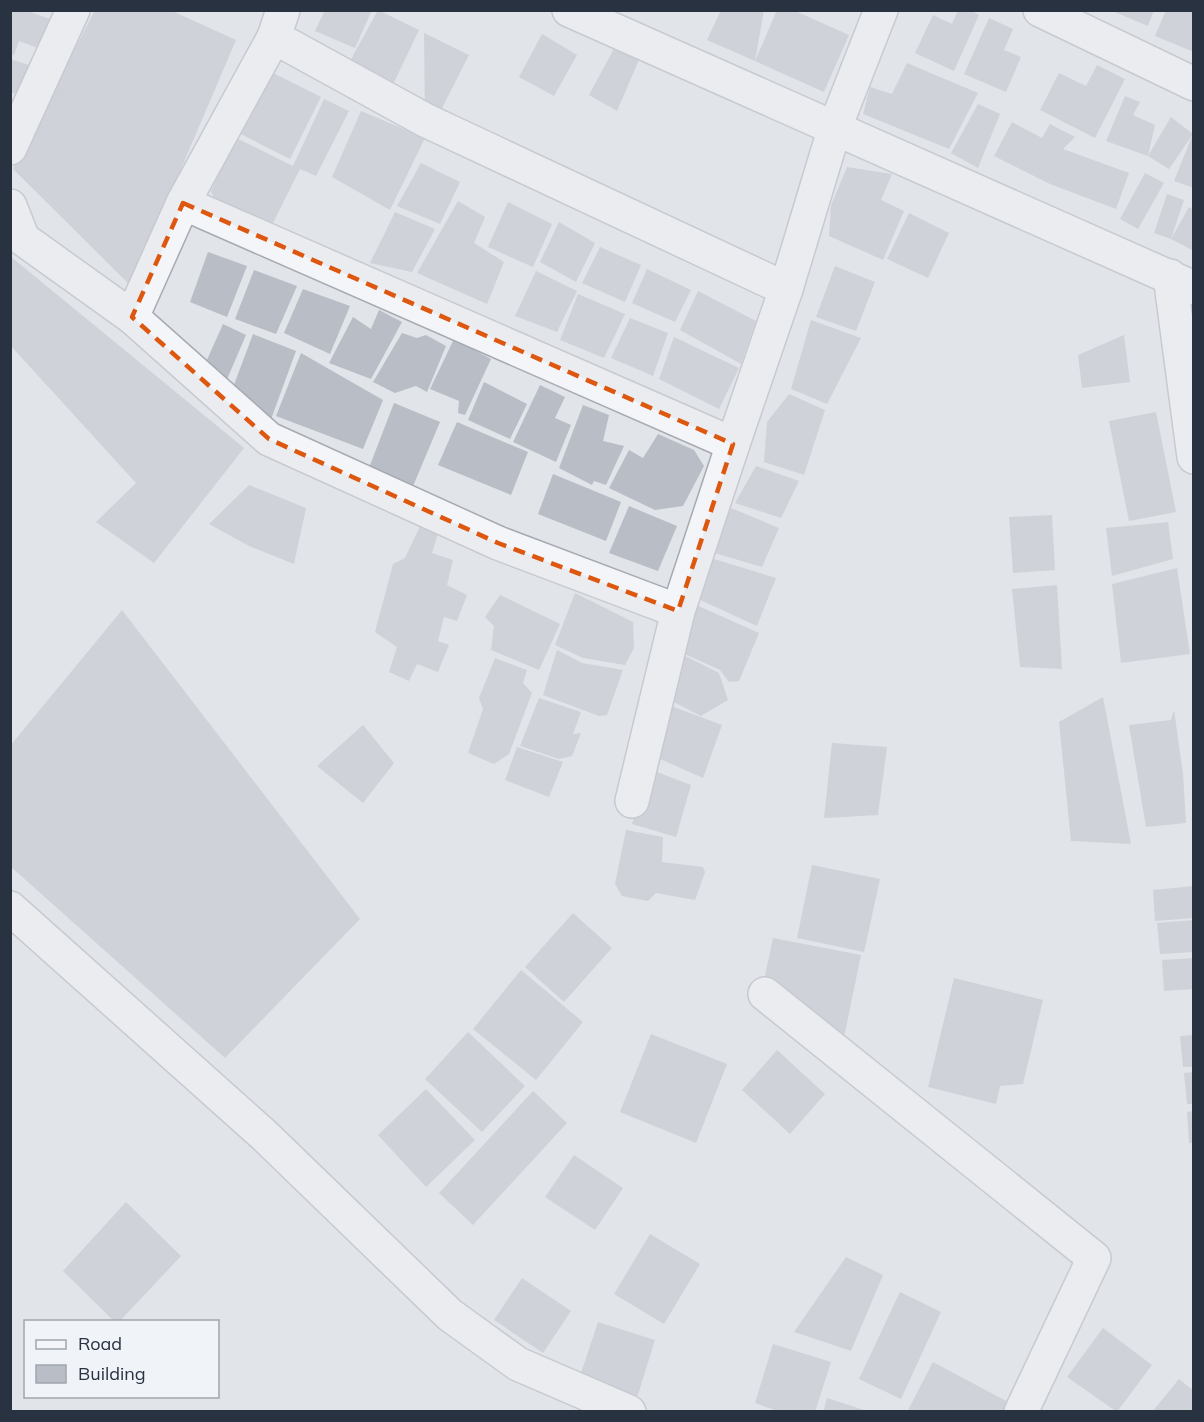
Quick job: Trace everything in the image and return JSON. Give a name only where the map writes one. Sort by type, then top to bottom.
[{"type":"street","points":[[10,148],[73,10]]},
{"type":"street","points":[[569,10],[1182,282],[1194,458]]},
{"type":"street","points":[[632,801],[678,611],[786,289],[835,127],[881,10]]},
{"type":"street","points":[[1040,10],[1194,84]]},
{"type":"street","points":[[132,317],[183,202],[278,24],[425,120],[786,289]]},
{"type":"street","points":[[183,202],[733,444]]},
{"type":"street","points":[[10,206],[23,240],[132,317],[269,439],[498,543],[678,611]]},
{"type":"street","points":[[10,908],[264,1135],[450,1315],[518,1364],[629,1412]]},
{"type":"street","points":[[765,993],[1094,1258],[1021,1412]]},
{"type":"highlighted area","points":[[183,203],[733,444],[678,611],[498,543],[269,439],[132,317]]},
{"type":"building","points":[[10,10],[25,10],[58,22],[48,52],[19,41],[14,55],[10,54]]},
{"type":"building","points":[[95,10],[170,10],[236,40],[131,286],[13,169]]},
{"type":"building","points":[[325,10],[372,10],[355,48],[315,31]]},
{"type":"building","points":[[378,10],[419,30],[386,99],[349,63]]},
{"type":"building","points":[[721,10],[764,10],[755,61],[707,40]]},
{"type":"building","points":[[777,10],[793,10],[849,35],[824,92],[755,61]]},
{"type":"building","points":[[958,10],[970,10],[979,15],[954,71],[915,53],[933,15],[952,24]]},
{"type":"building","points":[[1110,10],[1154,10],[1148,26]]},
{"type":"building","points":[[1166,10],[1194,10],[1194,52],[1155,36]]},
{"type":"building","points":[[989,18],[1013,29],[1004,50],[1021,57],[1006,92],[964,74]]},
{"type":"building","points":[[424,33],[469,55],[440,112],[425,120]]},
{"type":"building","points":[[542,34],[577,55],[554,96],[519,77]]},
{"type":"building","points":[[617,43],[642,53],[617,111],[589,95]]},
{"type":"building","points":[[10,59],[32,66],[23,96],[10,92]]},
{"type":"building","points":[[907,63],[978,93],[949,149],[863,114],[870,87],[892,94]]},
{"type":"building","points":[[1097,65],[1125,79],[1095,138],[1040,110],[1059,73],[1086,86]]},
{"type":"building","points":[[267,70],[321,97],[290,159],[237,132]]},
{"type":"building","points":[[1125,96],[1140,102],[1133,115],[1155,125],[1148,156],[1106,141]]},
{"type":"building","points":[[324,99],[349,111],[316,176],[300,169],[269,231],[216,203],[211,191],[236,138],[293,166]]},
{"type":"building","points":[[978,104],[1000,114],[978,168],[951,153]]},
{"type":"building","points":[[361,111],[425,138],[390,210],[332,177]]},
{"type":"building","points":[[1171,117],[1193,134],[1169,169],[1148,156]]},
{"type":"building","points":[[1012,122],[1042,138],[1050,124],[1075,137],[1063,149],[1129,173],[1116,209],[1050,184],[994,156]]},
{"type":"building","points":[[1194,134],[1194,188],[1174,181]]},
{"type":"building","points":[[421,163],[460,182],[440,224],[397,206]]},
{"type":"building","points":[[847,167],[892,174],[881,200],[904,211],[883,260],[829,236],[831,205]]},
{"type":"building","points":[[1145,173],[1164,183],[1138,229],[1120,219]]},
{"type":"building","points":[[1167,194],[1184,200],[1171,239],[1154,233]]},
{"type":"building","points":[[458,201],[485,217],[474,243],[504,262],[487,304],[417,273]]},
{"type":"building","points":[[508,202],[552,224],[533,267],[488,247]]},
{"type":"building","points":[[1189,207],[1194,210],[1194,251],[1171,239]]},
{"type":"building","points":[[395,212],[435,229],[412,272],[370,263]]},
{"type":"building","points":[[909,213],[949,233],[928,278],[887,259]]},
{"type":"building","points":[[559,222],[595,243],[576,282],[540,262]]},
{"type":"building","points":[[600,247],[641,265],[625,302],[582,283]]},
{"type":"building","points":[[208,252],[247,266],[227,317],[190,302]]},
{"type":"building","points":[[10,256],[244,448],[154,563],[96,522],[136,483],[10,345]]},
{"type":"building","points":[[835,266],[875,282],[856,331],[816,317]]},
{"type":"building","points":[[647,269],[691,290],[675,322],[632,303]]},
{"type":"building","points":[[254,270],[297,286],[276,334],[235,319]]},
{"type":"building","points":[[536,271],[577,291],[557,332],[515,316]]},
{"type":"building","points":[[303,289],[350,306],[330,354],[284,333]]},
{"type":"building","points":[[698,291],[756,321],[741,364],[680,330]]},
{"type":"building","points":[[578,294],[625,314],[604,358],[560,340]]},
{"type":"building","points":[[379,310],[402,322],[371,379],[329,363],[353,317],[371,329]]},
{"type":"building","points":[[630,318],[668,333],[653,376],[611,358]]},
{"type":"building","points":[[811,320],[861,338],[827,404],[791,389]]},
{"type":"building","points":[[223,324],[246,335],[222,391],[202,371]]},
{"type":"building","points":[[402,333],[417,338],[426,335],[446,346],[427,392],[416,386],[395,393],[373,382]]},
{"type":"building","points":[[253,334],[296,351],[270,422],[232,390]]},
{"type":"building","points":[[1124,335],[1130,382],[1082,388],[1078,355]]},
{"type":"building","points":[[674,337],[739,368],[719,409],[659,379]]},
{"type":"building","points":[[454,339],[491,359],[465,415],[458,413],[459,401],[430,389]]},
{"type":"building","points":[[301,353],[383,400],[363,449],[276,416]]},
{"type":"building","points":[[484,382],[527,404],[510,439],[468,420]]},
{"type":"building","points":[[540,385],[565,397],[555,418],[571,425],[556,462],[513,442]]},
{"type":"building","points":[[789,394],[825,410],[804,475],[764,462],[767,422]]},
{"type":"building","points":[[394,403],[440,422],[408,498],[365,478]]},
{"type":"building","points":[[583,405],[609,415],[603,441],[624,446],[606,485],[594,481],[592,485],[559,468]]},
{"type":"building","points":[[1156,412],[1176,512],[1129,521],[1109,421]]},
{"type":"building","points":[[457,422],[528,452],[511,495],[438,465]]},
{"type":"building","points":[[658,434],[694,450],[704,466],[683,506],[655,510],[609,488],[629,450],[643,458]]},
{"type":"building","points":[[756,466],[799,481],[781,518],[735,503]]},
{"type":"building","points":[[553,474],[621,502],[606,541],[538,514]]},
{"type":"building","points":[[249,485],[306,508],[294,564],[249,546],[209,524]]},
{"type":"building","points":[[629,506],[677,526],[658,571],[609,553]]},
{"type":"building","points":[[731,508],[779,528],[762,567],[711,552]]},
{"type":"building","points":[[1052,515],[1055,570],[1013,573],[1009,517]]},
{"type":"building","points":[[423,520],[440,527],[432,553],[453,560],[447,585],[467,595],[457,621],[444,617],[438,641],[449,645],[438,672],[417,664],[409,681],[389,672],[397,647],[375,632],[393,564],[405,558]]},
{"type":"building","points":[[1168,522],[1173,559],[1112,576],[1106,528]]},
{"type":"building","points":[[714,559],[776,578],[757,626],[698,599]]},
{"type":"building","points":[[1177,568],[1190,654],[1121,663],[1112,584]]},
{"type":"building","points":[[1057,585],[1062,669],[1020,667],[1012,589]]},
{"type":"building","points":[[575,593],[633,622],[634,648],[625,665],[583,658],[555,645]]},
{"type":"building","points":[[500,595],[560,624],[539,670],[491,650],[494,626],[485,617]]},
{"type":"building","points":[[694,604],[759,633],[739,681],[729,682],[720,670],[678,651]]},
{"type":"building","points":[[122,610],[360,919],[225,1058],[10,866],[10,746]]},
{"type":"building","points":[[557,650],[582,663],[623,670],[607,715],[599,716],[543,695]]},
{"type":"building","points":[[679,653],[719,673],[728,700],[701,716],[664,697]]},
{"type":"building","points":[[495,658],[527,670],[523,683],[532,693],[509,754],[494,764],[468,753],[483,709],[479,698]]},
{"type":"building","points":[[1103,697],[1131,844],[1071,841],[1059,722]]},
{"type":"building","points":[[539,698],[581,712],[573,734],[581,733],[572,756],[559,759],[520,746]]},
{"type":"building","points":[[666,704],[722,725],[703,778],[651,755]]},
{"type":"building","points":[[1174,710],[1183,774],[1186,823],[1146,827],[1129,725],[1171,720]]},
{"type":"building","points":[[363,725],[394,763],[363,803],[317,766]]},
{"type":"building","points":[[832,743],[887,747],[878,815],[824,818]]},
{"type":"building","points":[[517,747],[563,762],[549,797],[505,780]]},
{"type":"building","points":[[649,769],[691,785],[676,837],[632,824]]},
{"type":"building","points":[[626,830],[663,837],[662,862],[703,867],[705,872],[695,900],[656,893],[648,901],[622,896],[615,884]]},
{"type":"building","points":[[812,865],[880,879],[864,952],[797,938]]},
{"type":"building","points":[[1194,886],[1194,918],[1155,921],[1153,890]]},
{"type":"building","points":[[573,913],[612,948],[564,1002],[525,967]]},
{"type":"building","points":[[1194,920],[1194,952],[1160,954],[1157,923]]},
{"type":"building","points":[[773,938],[861,955],[842,1047],[763,985]]},
{"type":"building","points":[[1194,958],[1194,989],[1164,991],[1162,960]]},
{"type":"building","points":[[521,970],[583,1022],[536,1080],[473,1029]]},
{"type":"building","points":[[954,978],[1043,1000],[1023,1084],[1000,1086],[996,1104],[928,1087]]},
{"type":"building","points":[[468,1032],[525,1086],[482,1132],[425,1079]]},
{"type":"building","points":[[651,1034],[727,1064],[696,1143],[620,1112]]},
{"type":"building","points":[[1194,1035],[1194,1067],[1183,1067],[1180,1036]]},
{"type":"building","points":[[777,1050],[825,1094],[790,1134],[742,1090]]},
{"type":"building","points":[[1194,1072],[1194,1104],[1187,1104],[1184,1073]]},
{"type":"building","points":[[426,1089],[475,1140],[426,1187],[378,1135]]},
{"type":"building","points":[[533,1091],[567,1123],[473,1225],[439,1193]]},
{"type":"building","points":[[1194,1111],[1194,1143],[1189,1143],[1187,1112]]},
{"type":"building","points":[[574,1155],[623,1188],[595,1230],[545,1197]]},
{"type":"building","points":[[126,1202],[181,1256],[121,1320],[113,1320],[63,1271]]},
{"type":"building","points":[[650,1234],[700,1264],[664,1324],[614,1294]]},
{"type":"building","points":[[846,1257],[883,1275],[851,1351],[794,1332]]},
{"type":"building","points":[[522,1278],[571,1311],[543,1353],[494,1320]]},
{"type":"building","points":[[900,1292],[941,1312],[901,1399],[859,1379]]},
{"type":"building","points":[[598,1322],[655,1340],[636,1401],[578,1382]]},
{"type":"building","points":[[1103,1328],[1152,1365],[1117,1412],[1067,1377]]},
{"type":"building","points":[[773,1344],[831,1362],[815,1412],[780,1412],[755,1403]]},
{"type":"building","points":[[933,1362],[1008,1402],[1003,1412],[907,1412]]},
{"type":"building","points":[[1179,1379],[1194,1391],[1194,1412],[1152,1412]]},
{"type":"building","points":[[827,1398],[867,1411],[867,1412],[823,1412]]}]
